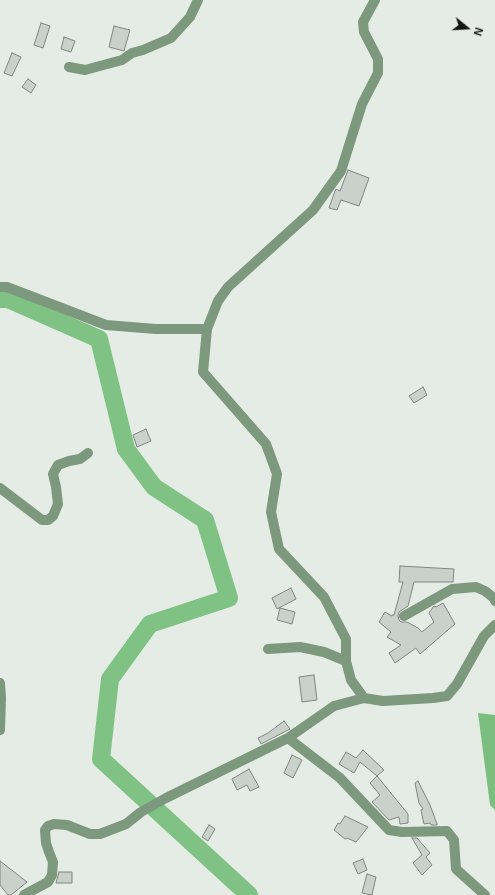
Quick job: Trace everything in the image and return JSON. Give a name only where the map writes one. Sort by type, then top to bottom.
[{"type":"street","points":[[69,67],[85,70],[122,60],[132,53],[171,38],[190,17],[198,0]]},
{"type":"street","points":[[364,698],[351,680],[346,661],[346,639],[324,597],[279,549],[272,512],[277,474],[266,444],[203,372],[207,329],[218,301],[228,287],[313,210],[341,171],[362,104],[378,73],[378,59],[364,32],[364,22],[375,0]]},
{"type":"street","points":[[0,287],[7,287],[106,325],[156,329],[207,329]]},
{"type":"street","points":[[0,488],[42,520],[48,520],[53,516],[58,504],[53,474],[58,465],[80,459],[88,453]]},
{"type":"street","points":[[404,616],[452,588],[476,588],[485,591],[494,598],[495,601]]},
{"type":"street","points":[[24,895],[48,882],[52,875],[53,862],[48,852],[46,843],[46,830],[48,826],[54,824],[67,825],[90,834],[100,834],[126,824],[142,812],[166,798],[288,738],[334,706],[364,698],[384,700],[447,696],[457,684],[484,636],[495,625]]},
{"type":"street","points":[[268,648],[300,647],[324,652],[346,661]]},
{"type":"street","points":[[0,683],[0,730]]},
{"type":"street","points":[[288,738],[340,778],[389,830],[402,832],[447,831],[454,840],[456,869],[485,895]]},
{"type":"green space","points":[[478,713],[495,715],[495,810],[490,805]]},
{"type":"building","points":[[41,23],[50,26],[43,48],[34,45]]},
{"type":"building","points":[[114,26],[130,30],[124,51],[109,47]]},
{"type":"building","points":[[64,37],[75,41],[71,52],[61,49]]},
{"type":"building","points":[[12,53],[21,57],[12,76],[4,73]]},
{"type":"building","points":[[28,79],[36,85],[31,93],[22,87]]},
{"type":"building","points":[[348,170],[369,178],[359,206],[341,200],[337,210],[329,208],[336,189],[340,191]]},
{"type":"building","points":[[423,387],[427,395],[414,403],[409,396]]},
{"type":"building","points":[[146,429],[151,441],[137,447],[133,435]]},
{"type":"building","points":[[400,566],[454,569],[453,582],[414,582],[408,606],[399,612],[399,620],[401,622],[407,622],[422,632],[434,622],[429,613],[433,607],[443,603],[455,624],[420,654],[416,648],[395,663],[389,653],[401,645],[387,637],[391,632],[379,622],[385,612],[392,616],[394,615],[403,582],[399,582]]},
{"type":"building","points":[[291,588],[296,599],[277,609],[272,598]]},
{"type":"building","points":[[280,608],[295,612],[292,624],[277,620]]},
{"type":"building","points":[[314,675],[317,700],[302,702],[299,677]]},
{"type":"building","points":[[284,721],[290,729],[261,744],[258,738],[268,733]]},
{"type":"building","points":[[363,750],[384,770],[377,776],[360,762],[354,773],[339,764],[346,752],[356,758]]},
{"type":"building","points":[[292,755],[302,760],[293,778],[284,773]]},
{"type":"building","points":[[249,769],[259,787],[250,791],[247,785],[237,790],[232,779]]},
{"type":"building","points":[[377,776],[408,814],[408,823],[400,824],[399,817],[389,820],[372,802],[380,795],[370,783]]},
{"type":"building","points":[[418,781],[430,805],[437,825],[431,825],[430,823],[424,824],[421,810],[423,809],[419,803],[415,783]]},
{"type":"building","points":[[345,816],[368,827],[356,842],[347,838],[345,839],[334,830]]},
{"type":"building","points":[[209,825],[215,829],[208,841],[202,837]]},
{"type":"building","points":[[412,838],[417,838],[430,853],[426,857],[432,865],[422,875],[413,863],[422,855]]},
{"type":"building","points":[[363,859],[367,870],[358,874],[353,863]]},
{"type":"building","points":[[0,861],[27,882],[11,895],[8,895],[0,885]]},
{"type":"building","points":[[59,872],[72,872],[72,883],[56,883]]},
{"type":"building","points":[[367,874],[376,877],[372,895],[362,893]]},
{"type":"waterway","points":[[0,299],[8,299],[99,339],[126,449],[154,487],[205,520],[229,598],[150,624],[110,679],[101,759],[249,895]]}]
